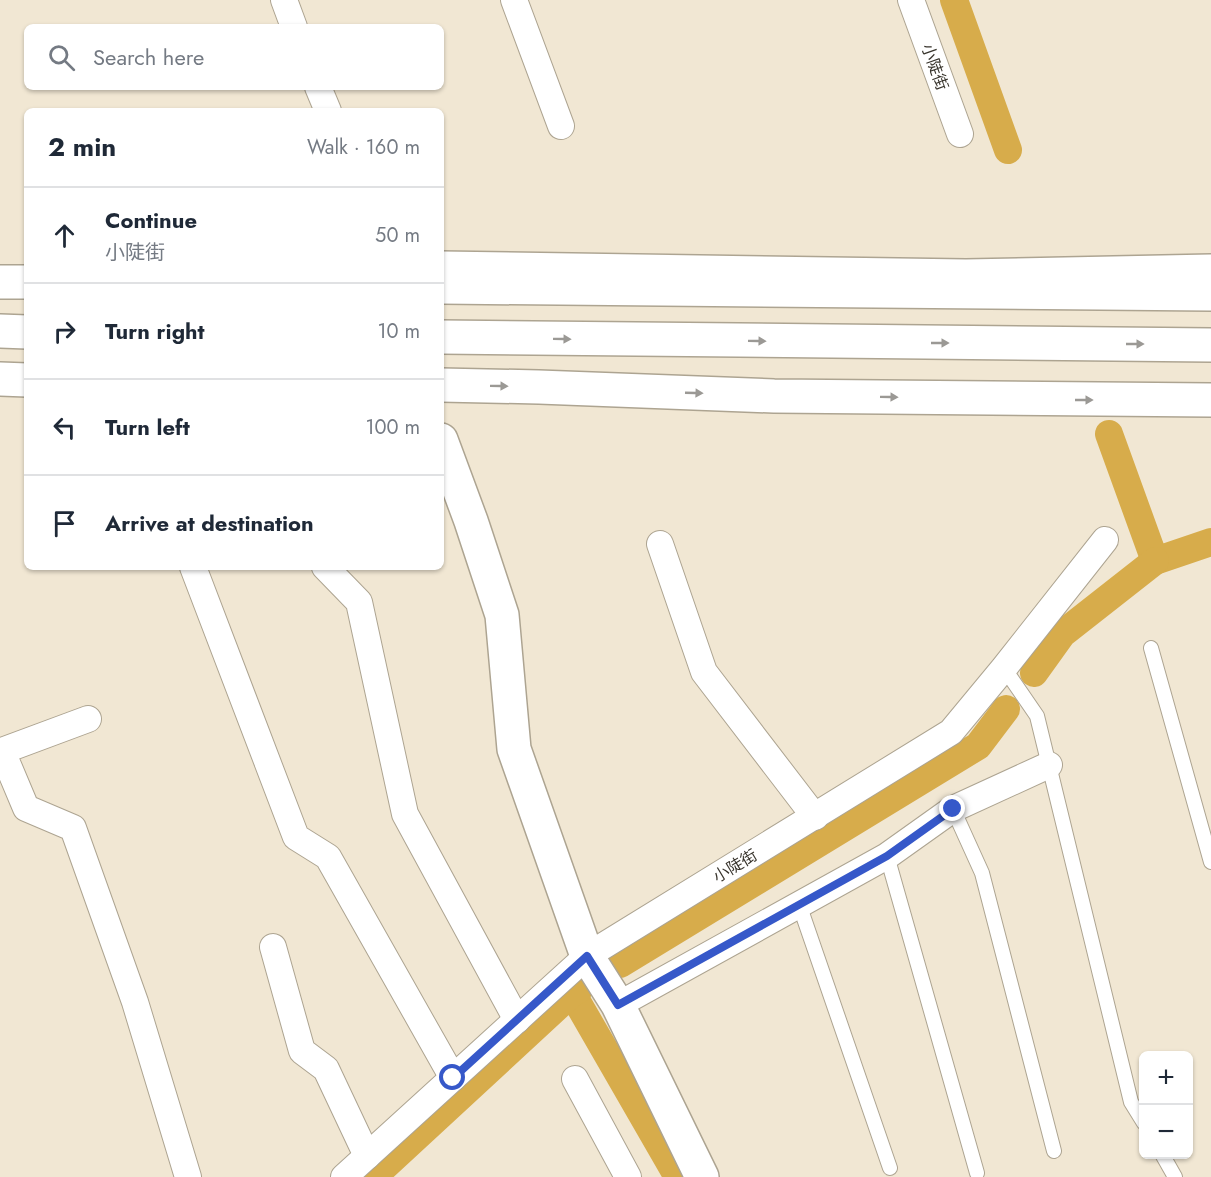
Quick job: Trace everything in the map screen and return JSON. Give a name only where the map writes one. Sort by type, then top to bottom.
[{"type":"main road","points":[[444,268],[966,276],[1211,271]]},
{"type":"main road","points":[[0,273],[24,272]]},
{"type":"main road","points":[[0,282],[24,282]]},
{"type":"main road","points":[[444,287],[1211,294]]},
{"type":"main road","points":[[444,337],[1211,345]]},
{"type":"main road","points":[[0,379],[24,380]]},
{"type":"main road","points":[[444,385],[774,396],[1211,400]]},
{"type":"main road","points":[[444,448],[502,615],[514,749],[587,956],[618,1005],[702,1177]]},
{"type":"street","points":[[284,0],[293,24]]},
{"type":"street","points":[[514,0],[561,126]]},
{"type":"street","name":"小陡街","points":[[911,0],[960,134]]},
{"type":"street","points":[[319,90],[327,108]]},
{"type":"street","name":"小陡街","points":[[344,1177],[587,956],[951,732],[1004,669],[1105,540]]},
{"type":"street","points":[[660,544],[704,672],[815,817]]},
{"type":"street","points":[[194,570],[296,837],[328,857],[453,1078]]},
{"type":"street","points":[[329,570],[359,602],[405,814],[517,1020]]},
{"type":"street","points":[[88,719],[2,751],[26,808],[73,828],[135,1002],[188,1177]]},
{"type":"street","points":[[618,1005],[887,856],[953,809],[1049,765]]},
{"type":"street","points":[[273,947],[302,1052],[326,1069],[367,1156]]},
{"type":"street","points":[[575,1079],[628,1177]]},
{"type":"lane","points":[[1151,648],[1211,862]]},
{"type":"lane","points":[[1004,669],[1037,716],[1131,1102],[1139,1116]]},
{"type":"lane","points":[[953,809],[982,873],[1054,1151]]},
{"type":"lane","points":[[887,856],[977,1173]]},
{"type":"lane","points":[[799,904],[890,1168]]},
{"type":"lane","points":[[1163,1159],[1174,1177]]},
{"type":"waterway","points":[[954,0],[1008,150]]},
{"type":"waterway","points":[[1109,434],[1155,561],[1211,542]]},
{"type":"waterway","points":[[1034,673],[1062,634],[1155,561]]},
{"type":"waterway","points":[[620,964],[978,746],[1006,709]]},
{"type":"waterway","points":[[373,1177],[579,989]]},
{"type":"waterway","points":[[572,993],[678,1177]]},
{"type":"route","points":[[453,1078],[587,956],[618,1005],[887,856],[953,809]]}]
